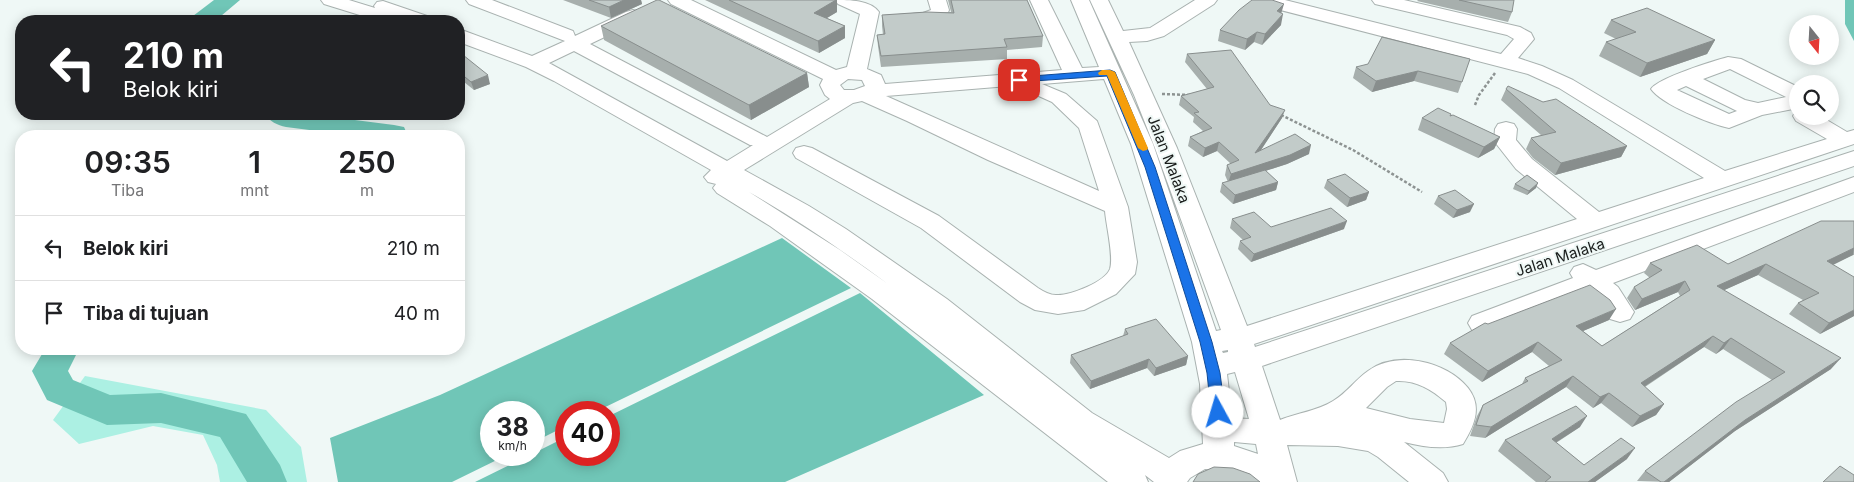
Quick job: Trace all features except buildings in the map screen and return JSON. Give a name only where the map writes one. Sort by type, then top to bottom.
[{"type":"street","points":[[330,0],[378,15]]},
{"type":"street","points":[[366,0],[407,15]]},
{"type":"street","points":[[475,0],[558,48],[732,161],[800,211],[838,235],[938,306],[1081,421],[1172,479],[1184,464],[1200,457],[1219,442],[1274,433],[1338,434],[1374,440],[1389,448],[1432,482]]},
{"type":"street","points":[[844,0],[869,16],[933,16],[940,10],[937,0]]},
{"type":"street","points":[[854,86],[869,16],[886,0]]},
{"type":"street","points":[[1039,0],[1089,69]]},
{"type":"street","name":"Jalan Malaka","points":[[1080,0],[1089,69],[1150,167],[1209,354],[1219,442]]},
{"type":"street","name":"Jalan Malaka","points":[[1099,0],[1133,36],[1144,95],[1249,352],[1261,407],[1274,433],[1272,446],[1279,482]]},
{"type":"street","points":[[1133,36],[1157,32],[1208,0]]},
{"type":"street","points":[[1263,0],[1535,70],[1566,84],[1601,106],[1590,110],[1656,153],[1678,153],[1723,180]]},
{"type":"street","points":[[1366,27],[1380,0],[1513,31],[1524,37],[1524,40],[1505,61]]},
{"type":"street","points":[[558,48],[664,3],[854,86],[996,155],[1116,207]]},
{"type":"street","points":[[465,35],[558,48],[732,161],[743,198],[853,270],[921,320],[1064,434],[1132,482]]},
{"type":"street","points":[[465,48],[732,161]]},
{"type":"street","points":[[1728,63],[1734,63],[1794,103],[1757,110],[1729,122],[1679,100],[1662,89],[1686,78],[1728,63]]},
{"type":"street","points":[[732,161],[854,86],[1089,69]]},
{"type":"street","points":[[804,153],[930,222],[1028,295],[1051,304],[1075,303],[1107,288],[1122,274],[1124,262],[1116,207],[1090,126],[1059,98],[1040,89]]},
{"type":"street","points":[[1482,323],[1696,242],[1851,158],[1816,125]]},
{"type":"street","points":[[1506,129],[1504,141],[1524,164],[1596,222]]},
{"type":"street","name":"Jalan Malaka","points":[[1249,352],[1596,222],[1723,180],[1786,160],[1851,158]]},
{"type":"street","name":"Jalan Malaka","points":[[1249,352],[1561,256],[1851,158]]},
{"type":"street","points":[[1786,160],[1809,173]]},
{"type":"street","points":[[1561,256],[1609,294],[1620,312]]},
{"type":"street","points":[[1209,354],[1249,352]]},
{"type":"street","points":[[1274,433],[1307,421],[1341,412]]},
{"type":"street","points":[[1219,442],[1237,458],[1254,464],[1279,482]]},
{"type":"path","points":[[1475,105],[1479,95],[1505,61]]},
{"type":"path","points":[[1144,95],[1193,95]]},
{"type":"path","points":[[1274,112],[1325,134],[1370,158],[1422,192]]},
{"type":"shaded area","points":[[1845,0],[1854,0],[1854,41],[1845,24]]},
{"type":"shaded area","points":[[782,238],[851,288],[618,401],[555,401],[555,432],[545,436],[545,401],[480,401],[480,466],[485,466],[452,482],[338,482],[330,438],[440,395]]},
{"type":"shaded area","points":[[860,293],[984,395],[785,482],[475,482],[508,466],[545,466],[545,448],[555,442],[555,466],[620,466],[620,411]]},
{"type":"shaded area","points":[[85,376],[266,410],[301,447],[307,482],[220,482],[217,465],[203,435],[153,426],[79,444],[53,420]]},
{"type":"waterway","points":[[209,15],[229,0]]},
{"type":"waterway","points":[[294,120],[371,130]]},
{"type":"waterway","points":[[59,355],[50,371],[60,390],[107,410],[161,408],[233,425],[266,477],[267,482]]},
{"type":"slow traffic","points":[[1102,73],[1110,72],[1143,148]]},
{"type":"route","points":[[1019,80],[1110,72],[1142,144],[1206,342],[1214,373],[1218,412]]}]
